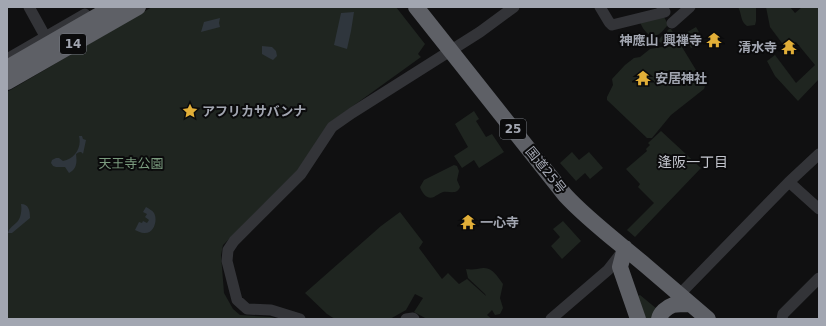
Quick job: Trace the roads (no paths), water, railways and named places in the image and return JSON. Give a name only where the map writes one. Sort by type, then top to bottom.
[{"type":"highway","name":"14","points":[[7,68],[113,7]]},
{"type":"highway","name":"14","points":[[7,82],[138,7]]},
{"type":"highway","name":"国道25号","points":[[416,7],[576,207],[657,274],[708,319]]},
{"type":"highway","points":[[625,248],[620,267],[638,319]]},
{"type":"highway","points":[[659,319],[665,310],[685,300]]},
{"type":"street","points":[[28,7],[45,36]]},
{"type":"street","points":[[7,59],[98,7]]},
{"type":"street","points":[[300,319],[271,310],[247,309],[237,300],[227,261],[228,250],[234,241],[301,174],[332,127],[358,108],[480,32],[514,7]]},
{"type":"street","points":[[600,7],[612,25],[665,12],[662,7]]},
{"type":"street","points":[[672,23],[690,7]]},
{"type":"street","points":[[685,300],[789,182],[819,154]]},
{"type":"street","points":[[789,182],[819,209]]},
{"type":"street","points":[[551,319],[608,270],[625,248]]},
{"type":"street","points":[[782,319],[783,314],[819,278]]},
{"type":"street","points":[[406,319],[414,319]]},
{"type":"place","name":"神應山 興禅寺","points":[[714,40]]},
{"type":"place","name":"清水寺","points":[[789,47]]},
{"type":"place","name":"安居神社","points":[[643,78]]},
{"type":"place","name":"アフリカサバンナ","points":[[190,111]]},
{"type":"place","name":"一心寺","points":[[468,222]]},
{"type":"district","name":"逢阪一丁目","points":[[693,162]]},
{"type":"park label","name":"天王寺公園","points":[[131,163]]}]
